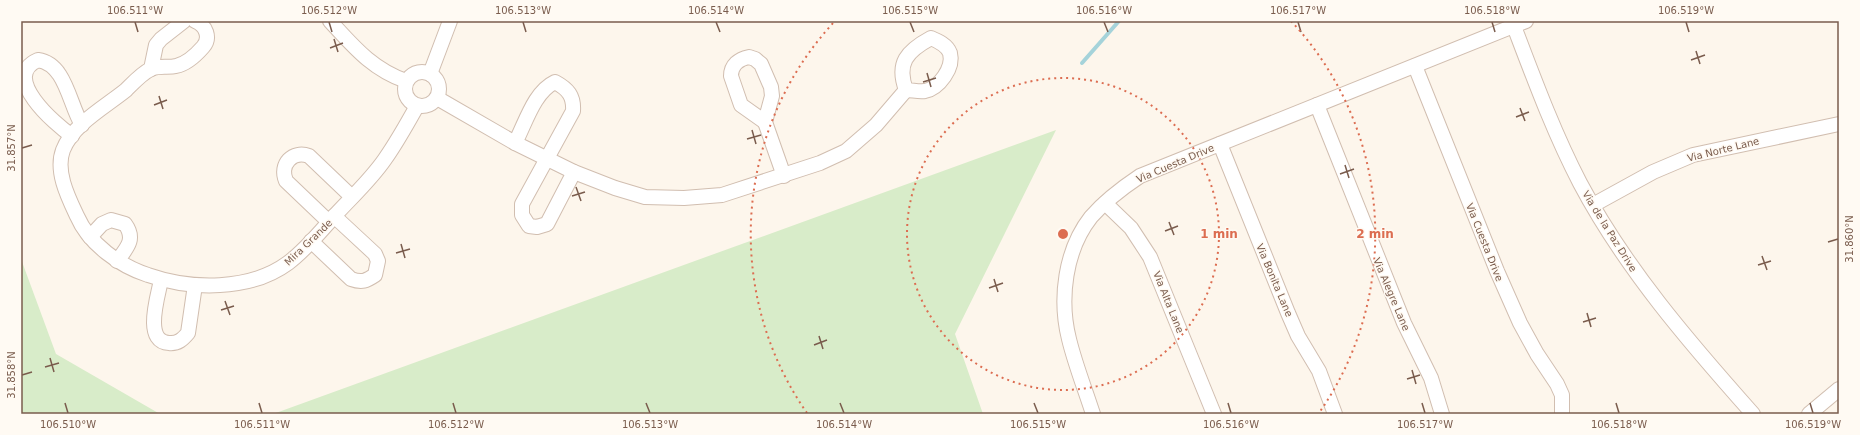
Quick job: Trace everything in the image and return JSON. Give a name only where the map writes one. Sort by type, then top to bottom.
[{"type":"street","points":[[184,21],[161,38],[156,45],[151,69],[176,66],[186,62],[204,46],[207,36],[201,26]]},
{"type":"street","points":[[330,21],[362,56],[389,75],[406,82]]},
{"type":"street","points":[[430,74],[450,21]]},
{"type":"street","name":"Via Cuesta Drive","points":[[1093,414],[1068,339],[1064,291],[1067,272],[1080,236],[1091,218],[1105,203],[1123,187],[1140,176],[1415,66],[1517,23]]},
{"type":"street","name":"Via de la Paz Drive","points":[[1517,23],[1561,143],[1593,205],[1653,296],[1753,414]]},
{"type":"street","points":[[72,136],[51,121],[38,108],[25,86],[23,79],[24,71],[28,65],[38,60],[49,63],[54,68],[66,87],[82,125]]},
{"type":"street","name":"Via Cuesta Drive","points":[[1415,66],[1502,284],[1523,329],[1558,384],[1562,395],[1562,414]]},
{"type":"street","name":"Mira Grande","points":[[151,69],[82,125],[72,136],[63,151],[61,174],[79,222],[90,237],[117,261],[135,271],[161,280],[195,285],[219,285],[262,277],[290,262],[312,241],[385,160],[417,106]]},
{"type":"street","points":[[422,72],[430,74],[437,80],[439,86],[437,98],[428,106],[417,106],[411,103],[404,93],[406,82],[415,73],[422,72]]},
{"type":"street","points":[[515,142],[540,94],[546,87],[555,82],[565,88],[573,101],[573,111],[522,204],[522,215],[529,226],[537,227],[547,224],[574,172]]},
{"type":"street","points":[[437,98],[515,142],[574,172],[615,188],[645,197],[684,198],[722,196],[820,163],[846,151],[876,125],[906,90]]},
{"type":"street","name":"Via Alegre Lane","points":[[1317,105],[1404,324],[1431,378],[1442,414]]},
{"type":"street","points":[[765,122],[784,176]]},
{"type":"street","name":"Via Norte Lane","points":[[1593,205],[1653,172],[1693,155],[1839,124]]},
{"type":"street","name":"Via Bonita Lane","points":[[1220,144],[1288,313],[1319,370],[1335,414]]},
{"type":"street","points":[[312,241],[351,279],[358,282],[366,281],[375,275],[378,268],[378,261],[375,254],[286,181],[283,174],[284,167],[290,158],[296,154],[309,156],[352,197]]},
{"type":"street","name":"Via Alta Lane","points":[[1105,203],[1131,228],[1150,257],[1214,414]]},
{"type":"street","points":[[90,237],[102,224],[111,220],[124,224],[131,236],[130,244],[117,261]]},
{"type":"street","points":[[161,280],[153,326],[156,336],[162,341],[169,343],[183,339],[188,333],[195,285]]},
{"type":"street","points":[[1809,414],[1839,389]]},
{"type":"green space","points":[[1056,130],[955,334],[983,414],[273,414]]},
{"type":"green space","points":[[21,259],[56,354],[160,414],[21,414]]},
{"type":"waterway","points":[[1082,63],[1119,21]]}]
